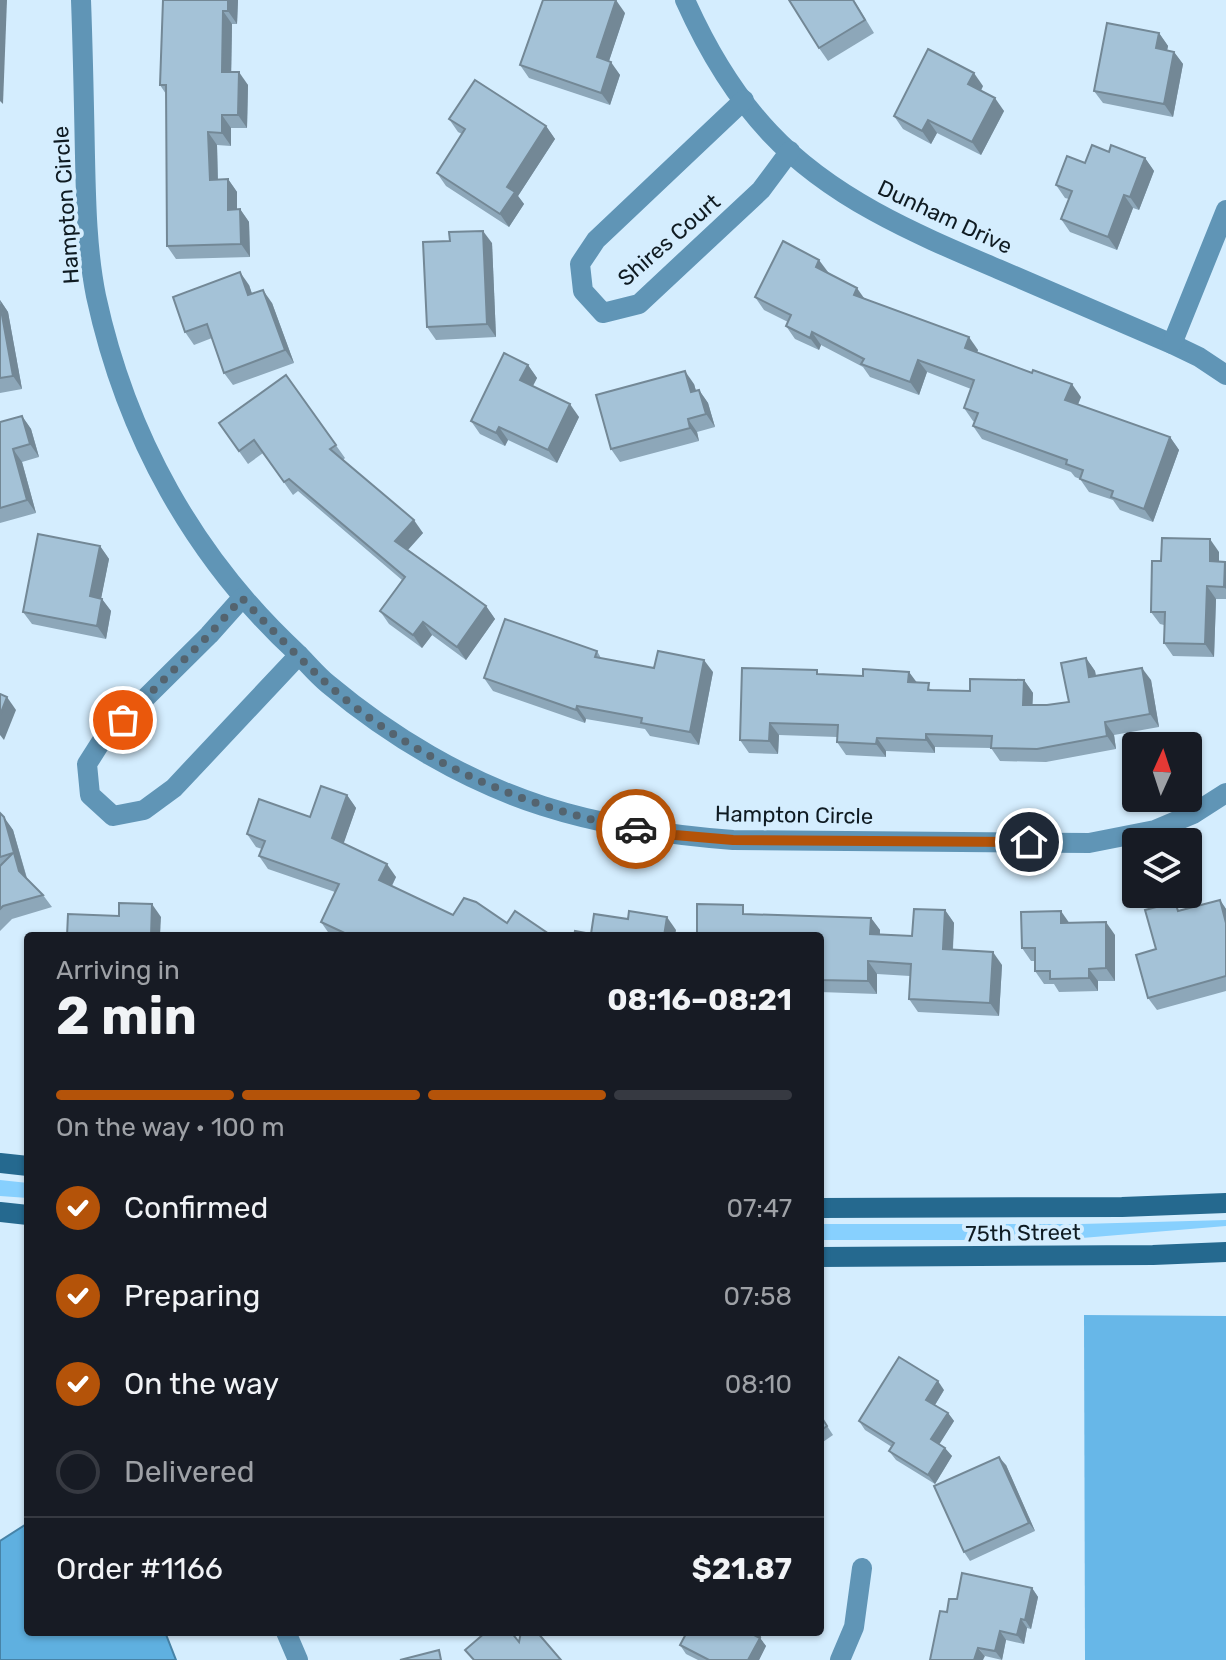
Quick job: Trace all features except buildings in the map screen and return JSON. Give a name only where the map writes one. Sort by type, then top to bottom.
[{"type":"main road","points":[[0,1163],[24,1166]]},
{"type":"main road","name":"75th Street","points":[[824,1208],[1106,1207],[1226,1203]]},
{"type":"main road","points":[[0,1212],[24,1215]]},
{"type":"main road","name":"75th Street","points":[[824,1257],[1226,1252]]},
{"type":"street","name":"Hampton Circle","points":[[81,0],[87,226],[96,294],[112,360],[135,424],[165,486],[200,544],[242,598],[326,683],[380,724],[438,760],[542,806],[608,824],[675,835],[733,840],[1089,843],[1155,830],[1193,814],[1226,793]]},
{"type":"street","name":"Dunham Drive","points":[[685,0],[725,76],[769,132],[848,196],[907,229],[1172,344]]},
{"type":"street","name":"Shires Court","points":[[744,100],[596,240],[580,264],[583,291],[603,313],[639,304],[761,190],[790,151]]},
{"type":"street","points":[[1226,210],[1172,344],[1226,375]]},
{"type":"street","points":[[242,598],[101,742],[87,764],[90,795],[113,816],[144,810],[174,788],[299,655]]},
{"type":"street","points":[[840,1660],[854,1627],[862,1568]]},
{"type":"street","points":[[288,1636],[298,1660]]},
{"type":"shaded area","points":[[0,1180],[24,1183],[24,1198],[0,1196]]},
{"type":"shaded area","points":[[1226,1220],[1226,1226],[1058,1240],[824,1240],[824,1224],[1081,1224]]},
{"type":"shaded area","points":[[1084,1315],[1226,1316],[1226,1660],[1085,1660]]},
{"type":"shaded area","points":[[24,1526],[24,1636],[167,1636],[176,1660],[0,1660],[0,1541]]},
{"type":"way so far","points":[[123,720],[242,598],[326,683],[380,724],[438,760],[542,806],[636,829]]},
{"type":"route","points":[[636,829],[733,840],[1029,842]]}]
